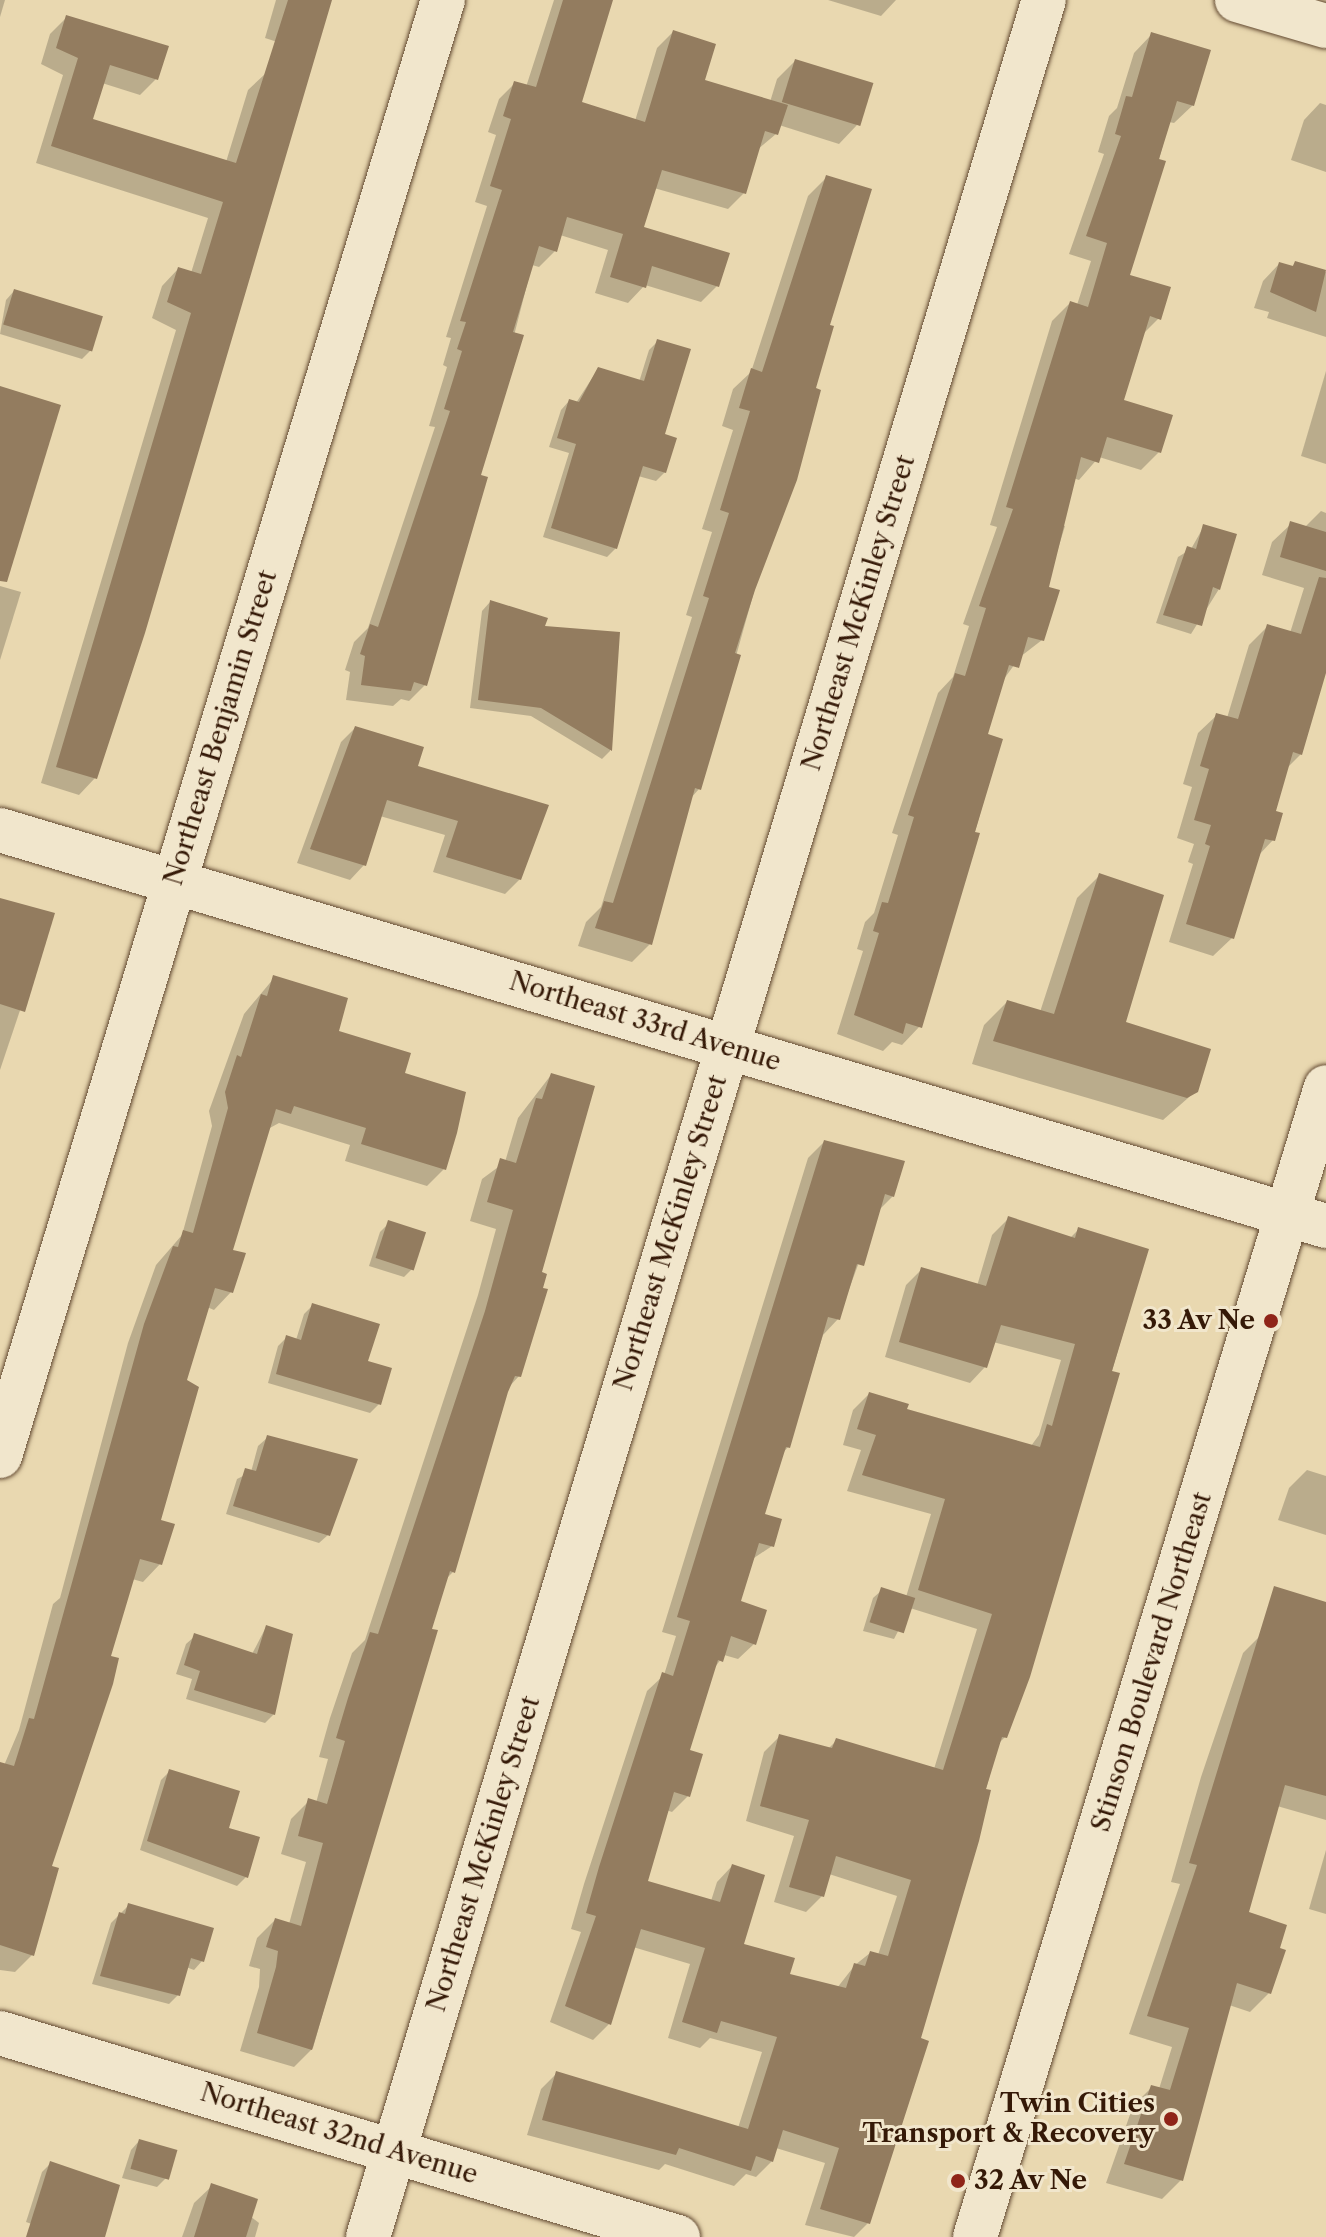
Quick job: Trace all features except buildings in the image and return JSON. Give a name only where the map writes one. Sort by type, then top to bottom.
[{"type":"street","name":"Northeast Benjamin Street","points":[[0,1456],[443,0]]},
{"type":"street","name":"Northeast McKinley Street","points":[[368,2237],[1044,0]]},
{"type":"street","points":[[1237,0],[1326,26]]},
{"type":"street","name":"Northeast 33rd Avenue","points":[[0,830],[1308,1220]]},
{"type":"street","name":"Stinson Boulevard Northeast","points":[[975,2237],[1308,1220],[1326,1087]]},
{"type":"street","name":"Northeast 32nd Avenue","points":[[0,2033],[678,2237]]},
{"type":"place","name":"33 Av Ne","points":[[1271,1321]]},
{"type":"place","name":"Twin Cities Transport & Recovery","points":[[1171,2119]]},
{"type":"place","name":"32 Av Ne","points":[[958,2181]]}]
